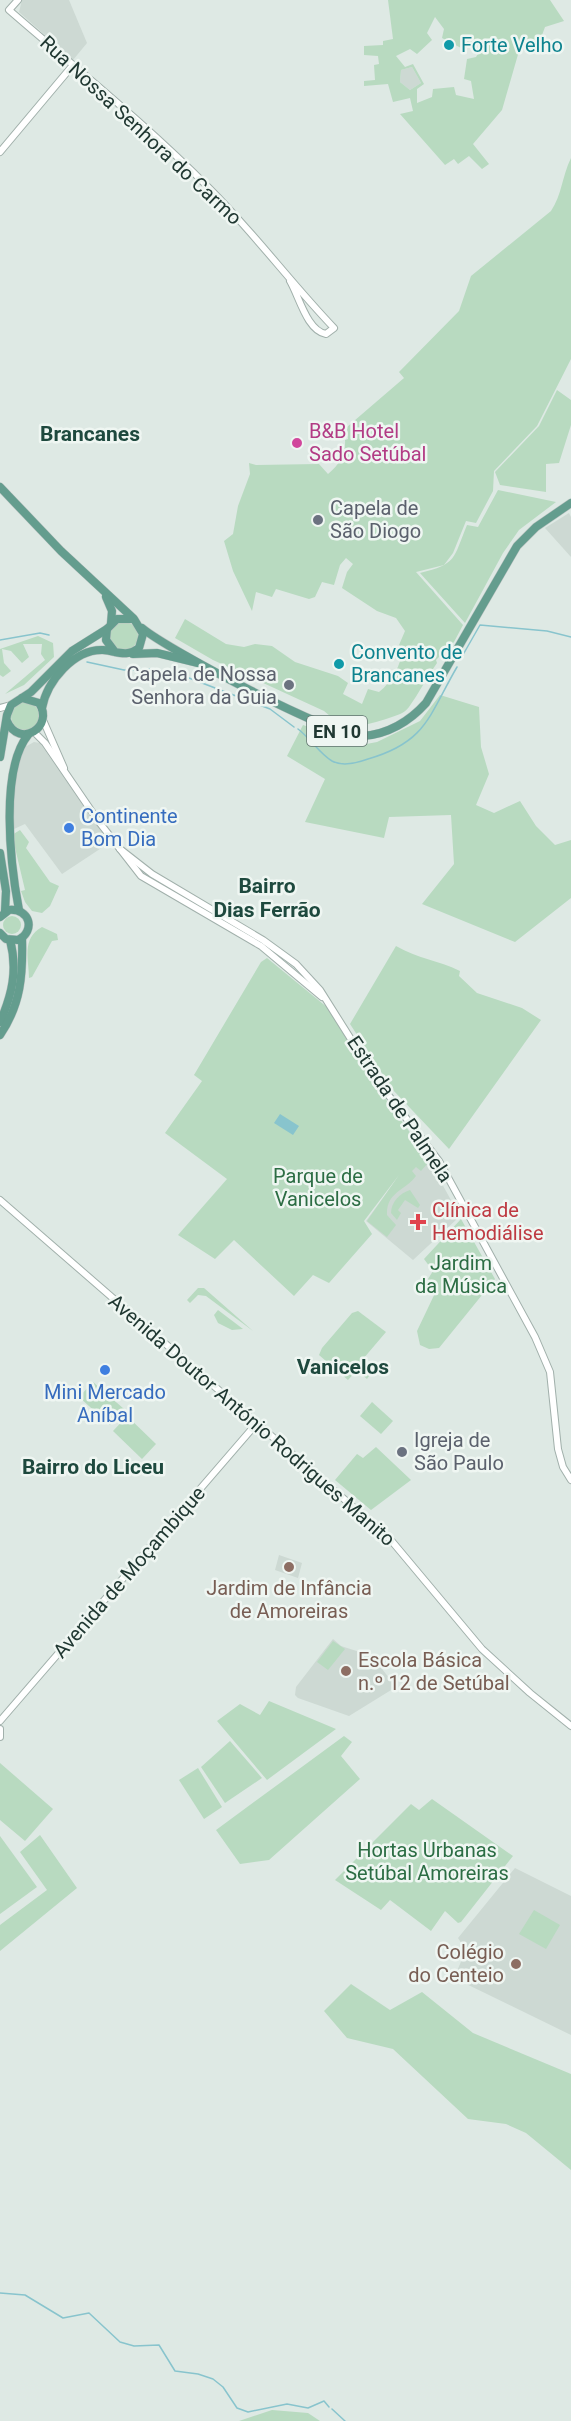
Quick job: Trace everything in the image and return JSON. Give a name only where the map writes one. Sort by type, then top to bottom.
[{"type":"main road","points":[[0,487],[100,589],[140,626],[142,643],[128,654]]},
{"type":"main road","name":"EN 10","points":[[140,626],[205,665],[329,728],[363,736],[391,729],[413,716],[430,697],[517,546],[542,522],[571,503]]},
{"type":"main road","points":[[100,589],[110,602],[106,640],[115,652]]},
{"type":"main road","points":[[0,757],[3,717],[11,705],[22,698],[72,651],[117,619],[128,617],[140,626]]},
{"type":"main road","name":"EN 10","points":[[43,720],[42,708],[46,690],[80,656],[99,651],[128,654],[157,653],[205,665]]},
{"type":"main road","points":[[22,698],[33,699],[42,708]]},
{"type":"main road","points":[[3,717],[13,731],[31,734]]},
{"type":"main road","points":[[0,934],[10,940],[22,938],[28,932],[27,916],[19,910],[5,833],[4,802],[8,767],[15,749],[43,720]]},
{"type":"main road","points":[[0,853],[6,891],[3,914],[19,910]]},
{"type":"main road","points":[[0,1035],[19,998],[23,969],[22,938]]},
{"type":"main road","points":[[0,1022],[11,996],[15,966],[10,940]]},
{"type":"street","name":"Rua Nossa Senhora do Carmo","points":[[18,0],[9,10],[211,189],[249,229],[290,281]]},
{"type":"street","points":[[0,152],[73,65]]},
{"type":"street","points":[[290,281],[334,328],[323,335],[317,329],[290,281]]},
{"type":"street","points":[[0,708],[11,705]]},
{"type":"street","name":"Estrada de Palmela","points":[[43,720],[64,768],[120,849],[148,881],[261,946],[330,1004],[376,1079],[439,1161],[536,1337],[550,1372],[558,1449],[563,1467],[571,1480]]},
{"type":"street","name":"Estrada de Palmela","points":[[31,734],[64,768]]},
{"type":"street","name":"Avenida Doutor António Rodrigues Manito","points":[[0,1200],[390,1539],[482,1649],[530,1693],[571,1726]]},
{"type":"street","name":"Avenida de Moçambique","points":[[0,1721],[257,1423]]},
{"type":"street","points":[[0,1729],[0,1737]]},
{"type":"shaded area","points":[[22,0],[69,0],[87,43],[73,60],[19,12]]},
{"type":"shaded area","points":[[412,67],[421,83],[410,90],[400,82],[401,70]]},
{"type":"shaded area","points":[[569,513],[571,517],[571,557],[545,528]]},
{"type":"shaded area","points":[[34,742],[40,743],[109,843],[62,874],[25,824],[14,829],[10,806],[12,776],[25,747]]},
{"type":"shaded area","points":[[421,1146],[457,1211],[454,1212],[458,1218],[413,1260],[366,1221]]},
{"type":"shaded area","name":"Jardim de Infância de Amoreiras","points":[[279,1555],[302,1563],[298,1578],[275,1570]]},
{"type":"shaded area","name":"Escola Básica n.º 12 de Setúbal","points":[[333,1639],[341,1646],[372,1656],[396,1687],[349,1716],[298,1698],[295,1695],[296,1687]]},
{"type":"shaded area","name":"Colégio do Centeio","points":[[515,1868],[571,1896],[571,2035],[454,1978],[466,1950],[458,1938]]},
{"type":"green space","points":[[388,0],[550,0],[564,21],[545,27],[538,46],[518,41],[515,50],[519,51],[502,110],[473,144],[489,164],[482,169],[469,156],[458,164],[454,159],[445,165],[400,114],[413,111],[410,98],[393,102],[388,84],[364,86],[364,81],[375,80],[374,65],[379,64],[378,56],[364,55],[364,46],[383,45],[383,41],[393,39]],"holes":[[[435,17],[444,29],[442,38],[463,49],[469,41],[484,44],[476,57],[467,59],[464,79],[471,81],[474,99],[456,95],[454,87],[433,89],[432,97],[417,103],[417,89],[424,84],[413,64],[405,67],[396,56],[410,49],[417,54],[432,40],[427,33]],[[412,67],[421,83],[410,90],[400,82],[401,70]]]},
{"type":"green space","points":[[571,158],[571,359],[537,426],[494,471],[493,491],[476,523],[466,521],[453,553],[444,565],[416,572],[463,625],[454,642],[436,660],[437,663],[409,707],[400,714],[380,721],[363,725],[347,724],[324,711],[213,660],[175,638],[185,619],[226,644],[244,647],[255,644],[272,646],[295,662],[338,676],[348,683],[343,694],[362,704],[368,689],[379,692],[388,683],[400,661],[403,648],[399,645],[405,631],[396,618],[377,611],[342,588],[347,572],[353,564],[346,558],[340,565],[334,585],[322,582],[315,597],[309,599],[276,589],[272,597],[256,592],[252,611],[233,571],[224,541],[233,534],[238,506],[250,474],[249,463],[256,465],[319,464],[328,474],[343,454],[345,440],[348,439],[347,427],[404,378],[399,372],[459,311],[471,276],[551,211],[558,198]]},
{"type":"green space","points":[[557,390],[571,400],[571,425],[559,463],[546,464],[546,492],[500,485],[495,472],[539,426]]},
{"type":"green space","points":[[498,490],[556,502],[519,530],[503,553],[465,623],[420,573],[441,566],[452,558],[467,525],[478,527]]},
{"type":"green space","points":[[124,622],[134,626],[138,636],[134,646],[124,650],[114,646],[110,636],[114,626]]},
{"type":"green space","points":[[38,636],[53,643],[54,657],[24,685],[5,694],[45,660],[41,654],[42,644],[23,644],[29,657],[22,663],[11,651],[2,649],[4,663],[11,671],[3,677],[0,675],[0,649]]},
{"type":"green space","points":[[440,695],[479,707],[481,747],[489,774],[476,805],[494,813],[520,801],[536,826],[555,845],[571,840],[571,898],[515,942],[422,904],[454,864],[451,815],[389,817],[384,838],[305,822],[325,779],[287,756],[303,725],[361,745],[377,742],[420,721]]},
{"type":"green space","points":[[25,702],[35,706],[39,716],[35,726],[25,730],[15,726],[11,716],[15,706]]},
{"type":"green space","points":[[20,830],[29,842],[26,848],[50,882],[59,886],[50,906],[42,913],[32,911],[21,891],[25,890],[12,835]]},
{"type":"green space","points":[[12,916],[18,919],[21,925],[18,931],[12,934],[6,931],[3,925],[6,919]]},
{"type":"green space","points":[[42,927],[57,934],[58,940],[52,941],[32,977],[29,978],[29,943],[35,932]]},
{"type":"green space","points":[[396,946],[460,971],[459,976],[477,993],[522,1008],[541,1020],[449,1149],[393,1090],[350,1024]]},
{"type":"green space","name":"Parque de Vanicelos","points":[[267,958],[328,1008],[368,1075],[428,1157],[427,1164],[421,1171],[416,1167],[412,1171],[416,1176],[390,1201],[387,1215],[396,1225],[387,1237],[367,1221],[399,1175],[364,1221],[372,1234],[329,1283],[313,1275],[294,1296],[234,1240],[215,1259],[178,1235],[227,1179],[165,1133],[202,1081],[194,1075],[261,962]]},
{"type":"green space","points":[[410,1190],[420,1205],[418,1208],[405,1200],[398,1210],[401,1213],[397,1220],[391,1213],[394,1202]]},
{"type":"green space","name":"Jardim da Música","points":[[461,1219],[495,1279],[439,1348],[429,1349],[420,1345],[417,1331],[437,1289],[428,1279],[433,1271],[424,1259]]},
{"type":"green space","points":[[198,1288],[204,1288],[253,1331],[206,1296],[198,1295],[190,1303],[187,1300]]},
{"type":"green space","points":[[218,1310],[243,1329],[232,1330],[218,1323],[214,1315]]},
{"type":"green space","points":[[358,1311],[386,1332],[363,1359],[373,1370],[367,1379],[357,1370],[348,1380],[319,1355],[322,1348],[352,1313]]},
{"type":"green space","points":[[93,1382],[124,1409],[110,1425],[79,1397]]},
{"type":"green space","points":[[372,1402],[393,1421],[381,1434],[360,1416]]},
{"type":"green space","points":[[127,1416],[156,1444],[142,1459],[113,1431]]},
{"type":"green space","points":[[376,1447],[411,1480],[371,1510],[335,1480],[357,1454],[363,1458]]},
{"type":"green space","points":[[333,1641],[345,1649],[328,1670],[317,1662]]},
{"type":"green space","points":[[269,1701],[336,1729],[267,1780],[217,1721],[240,1704],[260,1715]]},
{"type":"green space","points":[[344,1736],[352,1742],[341,1756],[360,1779],[269,1860],[240,1864],[216,1830]]},
{"type":"green space","points":[[230,1741],[262,1778],[225,1803],[201,1767]]},
{"type":"green space","points":[[0,1763],[53,1809],[25,1841],[0,1820]]},
{"type":"green space","points":[[198,1768],[222,1807],[204,1819],[179,1780]]},
{"type":"green space","name":"Hortas Urbanas Setúbal Amoreiras","points":[[432,1799],[513,1856],[461,1922],[458,1923],[445,1911],[431,1931],[390,1900],[381,1910],[335,1880],[411,1804],[419,1810]]},
{"type":"green space","points":[[40,1835],[77,1888],[0,1951],[0,1925],[47,1890],[20,1852]]},
{"type":"green space","points":[[0,1836],[37,1887],[0,1914]]},
{"type":"green space","points":[[534,1910],[560,1925],[546,1949],[519,1934]]},
{"type":"green space","points":[[351,1984],[390,2010],[422,1992],[473,2033],[571,2074],[571,2170],[526,2133],[506,2124],[468,2119],[393,2049],[347,2038],[324,2011]]},
{"type":"green space","points":[[272,2410],[308,2413],[320,2421],[239,2421]]},
{"type":"water","points":[[280,1114],[299,1126],[293,1135],[274,1123]]},
{"type":"waterway","points":[[460,660],[480,625],[547,631],[571,637]]},
{"type":"waterway","points":[[0,640],[40,633],[49,635]]},
{"type":"waterway","points":[[87,662],[124,670],[155,669],[189,678],[270,709],[294,727]]},
{"type":"waterway","points":[[298,729],[323,754],[336,763],[355,763],[388,752],[403,744],[424,725],[457,667]]},
{"type":"waterway","points":[[0,2293],[25,2295],[63,2318],[89,2313],[120,2342],[134,2346],[159,2345],[175,2371],[198,2374],[213,2379],[223,2387],[237,2408],[248,2412],[287,2404],[308,2408],[324,2401],[329,2407]]},
{"type":"waterway","points":[[332,2409],[345,2421]]},
{"type":"place","name":"Forte Velho","points":[[449,45]]},
{"type":"place","name":"B&B Hotel Sado Setúbal","points":[[297,443]]},
{"type":"place","name":"Capela de São Diogo","points":[[318,520]]},
{"type":"place","name":"Convento de Brancanes","points":[[339,664]]},
{"type":"place","name":"Capela de Nossa Senhora da Guia","points":[[289,685]]},
{"type":"place","name":"Continente Bom Dia","points":[[69,828]]},
{"type":"place","name":"Clínica de Hemodiálise","points":[[418,1222]]},
{"type":"place","name":"Mini Mercado Aníbal","points":[[105,1370]]},
{"type":"place","name":"Igreja de São Paulo","points":[[402,1452]]},
{"type":"place","name":"Jardim de Infância de Amoreiras","points":[[289,1567]]},
{"type":"place","name":"Escola Básica n.º 12 de Setúbal","points":[[346,1671]]},
{"type":"place","name":"Colégio do Centeio","points":[[516,1964]]},
{"type":"district","name":"Brancanes","points":[[90,434]]},
{"type":"district","name":"Bairro Dias Ferrão","points":[[267,898]]},
{"type":"district","name":"Vanicelos","points":[[343,1367]]},
{"type":"district","name":"Bairro do Liceu","points":[[93,1467]]}]
